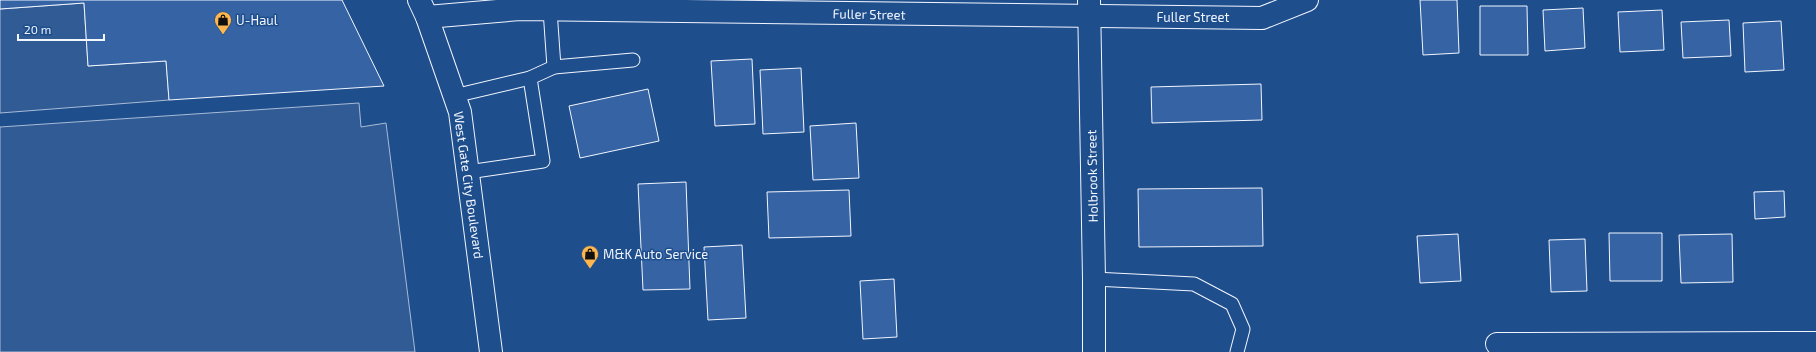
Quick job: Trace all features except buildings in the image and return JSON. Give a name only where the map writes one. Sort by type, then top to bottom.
[{"type":"street","name":"Fuller Street","points":[[423,9],[1089,8],[1262,18],[1307,0]]},
{"type":"street","name":"Holbrook Street","points":[[1089,8],[1094,352]]},
{"type":"street","name":"West Gate City Boulevard","points":[[423,9],[460,112],[491,352]]},
{"type":"street","points":[[1497,344],[1816,342]]},
{"type":"lane","points":[[550,10],[554,68]]},
{"type":"lane","points":[[454,96],[530,78],[554,68],[633,60]]},
{"type":"lane","points":[[468,172],[543,161],[530,78]]},
{"type":"lane","points":[[1094,279],[1194,284],[1232,304],[1243,329],[1236,352]]},
{"type":"shaded area","points":[[84,3],[88,66],[166,61],[169,100],[0,113],[0,9]]},
{"type":"shaded area","points":[[359,103],[361,127],[386,123],[415,352],[0,352],[0,127]]},
{"type":"place","name":"U-Haul","points":[[223,35]]},
{"type":"place","name":"M&K Auto Service","points":[[590,269]]}]
